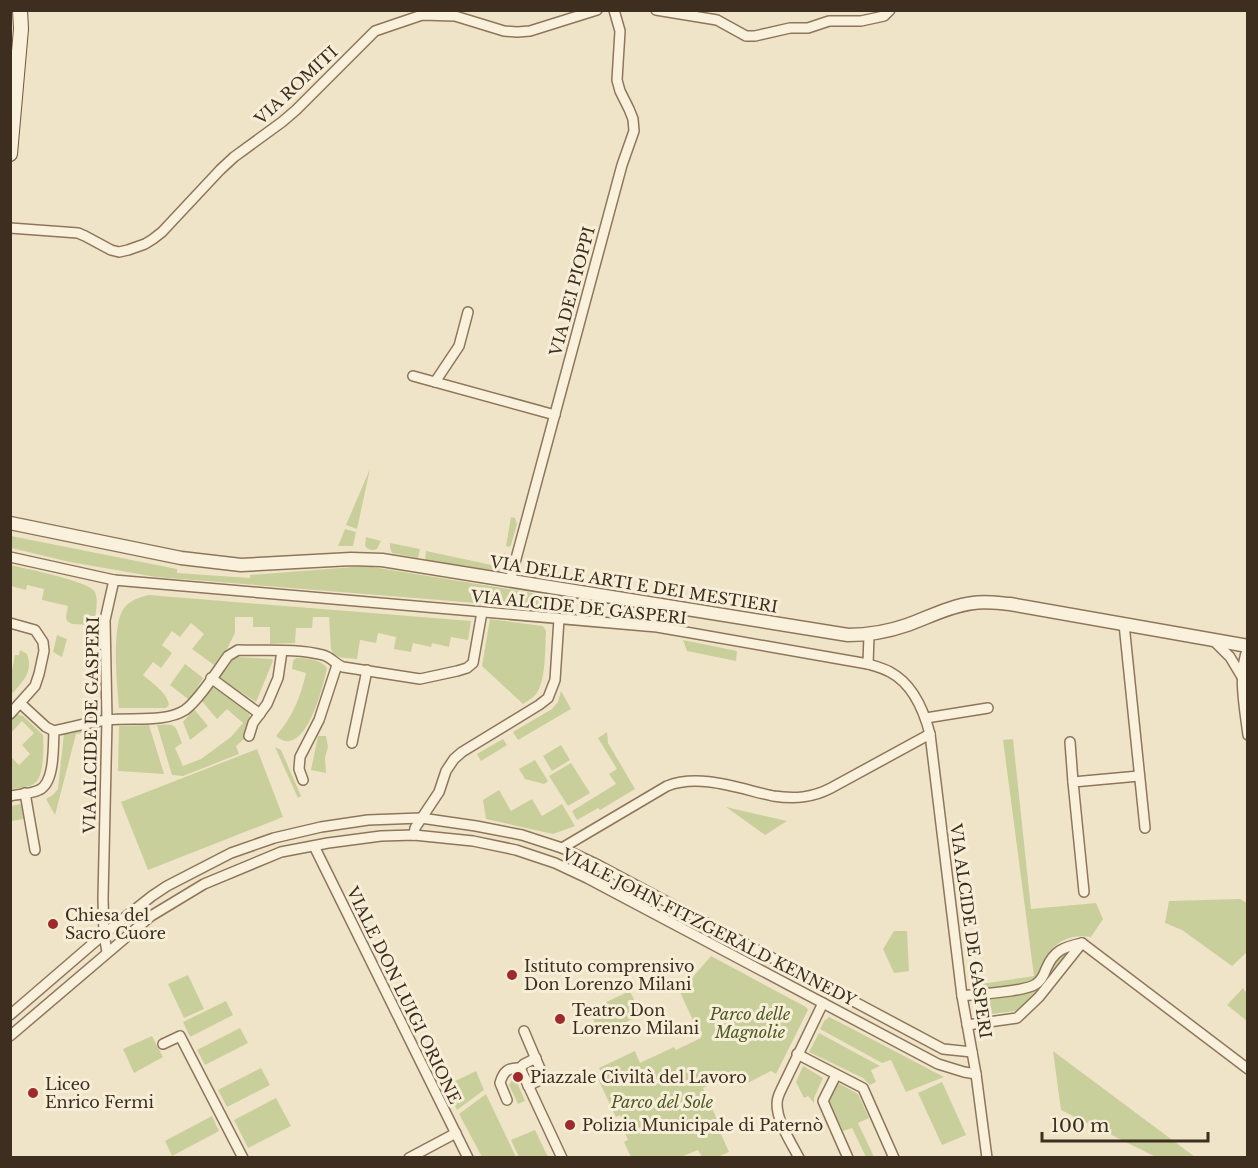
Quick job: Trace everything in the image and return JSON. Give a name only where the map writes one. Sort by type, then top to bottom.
[{"type":"main road","points":[[10,154],[16,30],[20,10]]},
{"type":"street","name":"VIA ROMITI","points":[[10,228],[78,233],[119,252],[145,244],[162,232],[234,157],[296,110],[375,31],[422,15],[455,16],[504,31],[530,31],[597,10]]},
{"type":"street","name":"VIA DEI PIOPPI","points":[[510,581],[622,165],[634,131],[633,119],[617,80],[620,32],[614,10]]},
{"type":"street","points":[[656,10],[717,20],[746,36],[755,36],[790,27],[808,27],[829,21],[861,21],[884,16],[890,10]]},
{"type":"street","points":[[435,382],[459,346],[468,312]]},
{"type":"street","points":[[413,376],[555,415]]},
{"type":"street","name":"VIA DELLE ARTI E DEI MESTIERI","points":[[10,523],[182,558],[241,565],[351,559],[382,560],[848,635],[886,632],[958,606],[990,602],[1248,647]]},
{"type":"street","points":[[10,557],[114,580]]},
{"type":"street","name":"VIA ALCIDE DE GASPERI","points":[[107,952],[103,899],[107,720],[105,620],[114,580],[657,627],[868,664],[890,672],[901,679],[911,691],[926,718],[930,734],[962,996],[976,1074],[987,1158]]},
{"type":"street","points":[[20,703],[46,727],[54,731],[107,720],[177,715],[195,700],[228,656],[238,650],[310,652],[327,656],[343,667],[420,679],[467,668],[473,663],[482,612]]},
{"type":"street","points":[[416,825],[439,792],[446,771],[454,759],[548,698],[555,680],[559,619]]},
{"type":"street","points":[[10,623],[35,630],[43,642],[44,651],[35,686],[10,714]]},
{"type":"street","points":[[1124,624],[1145,828]]},
{"type":"street","points":[[868,664],[869,635]]},
{"type":"street","points":[[1212,639],[1245,676]]},
{"type":"street","points":[[1248,647],[1244,655],[1248,735]]},
{"type":"street","points":[[249,736],[253,723],[267,704],[278,678],[282,651]]},
{"type":"street","points":[[303,780],[299,769],[300,757],[319,720],[337,665]]},
{"type":"street","points":[[352,742],[367,670]]},
{"type":"street","points":[[211,678],[260,714]]},
{"type":"street","points":[[926,718],[988,708]]},
{"type":"street","points":[[10,796],[39,790],[46,785],[50,777],[54,731]]},
{"type":"street","points":[[561,848],[677,782],[712,782],[773,796],[809,797],[820,794],[930,734]]},
{"type":"street","points":[[1070,742],[1084,892]]},
{"type":"street","points":[[1073,782],[1139,776]]},
{"type":"street","points":[[25,793],[35,850]]},
{"type":"street","name":"VIALE JOHN FITZGERALD KENNEDY","points":[[10,1015],[104,934],[167,886],[242,849],[274,838],[321,827],[368,820],[416,825],[476,826],[522,835],[561,848],[943,1049],[972,1052]]},
{"type":"street","name":"VIALE JOHN FITZGERALD KENNEDY","points":[[10,1036],[152,916],[204,884],[282,852],[381,836],[416,825],[516,850],[555,863],[938,1064],[976,1074]]},
{"type":"street","name":"VIALE DON LUIGI ORIONE","points":[[314,846],[468,1158]]},
{"type":"street","points":[[962,996],[1025,988],[1036,984],[1043,977],[1056,953],[1064,947],[1082,943],[1248,1069]]},
{"type":"street","points":[[967,1025],[1017,1018],[1039,997],[1082,943]]},
{"type":"street","points":[[799,1158],[781,1120],[777,1102],[797,1054],[823,1003]]},
{"type":"street","points":[[524,1031],[544,1078],[528,1086]]},
{"type":"street","points":[[163,1044],[180,1036],[243,1158]]},
{"type":"street","points":[[797,1054],[863,1088],[894,1158]]},
{"type":"street","points":[[507,1100],[500,1083],[502,1076],[509,1069],[520,1068],[536,1058]]},
{"type":"street","points":[[520,1068],[562,1158]]},
{"type":"street","points":[[836,1075],[823,1101],[848,1158]]},
{"type":"street","points":[[409,1158],[456,1134]]},
{"type":"green space","points":[[370,469],[357,529],[346,525]]},
{"type":"green space","points":[[511,517],[515,518],[517,524],[509,547],[506,546]]},
{"type":"green space","points":[[345,529],[356,532],[353,546],[338,546]]},
{"type":"green space","points":[[11,536],[177,569],[177,573],[250,578],[250,575],[366,566],[552,596],[550,609],[156,577],[70,562],[11,548]]},
{"type":"green space","points":[[366,537],[381,541],[377,549],[370,550],[365,546]]},
{"type":"green space","points":[[390,543],[420,549],[418,558],[392,553]]},
{"type":"green space","points":[[426,551],[501,567],[504,553],[507,556],[501,573],[425,560]]},
{"type":"green space","points":[[11,565],[70,580],[91,588],[97,600],[94,625],[72,624],[67,621],[68,606],[42,600],[44,589],[27,585],[26,590],[11,586]]},
{"type":"green space","points":[[149,595],[471,621],[468,640],[451,637],[449,647],[432,643],[431,647],[413,643],[411,652],[394,649],[396,637],[378,633],[376,643],[360,640],[357,659],[335,655],[331,649],[329,617],[313,617],[312,628],[296,628],[295,643],[270,644],[270,627],[253,627],[253,617],[235,617],[235,633],[227,649],[214,665],[192,649],[204,634],[191,623],[180,637],[172,631],[162,645],[172,653],[161,668],[153,662],[143,675],[162,692],[169,705],[166,708],[119,708],[116,641],[120,616],[129,603]]},
{"type":"green space","points":[[490,619],[543,626],[546,631],[545,662],[541,685],[535,695],[523,704],[482,666]]},
{"type":"green space","points":[[57,635],[67,639],[62,657],[53,652]]},
{"type":"green space","points":[[683,640],[737,651],[736,661],[687,651]]},
{"type":"green space","points":[[20,650],[27,654],[28,671],[11,695],[11,675],[15,655],[19,655]]},
{"type":"green space","points":[[237,657],[272,659],[273,661],[256,702],[220,678],[227,666]]},
{"type":"green space","points":[[296,658],[317,661],[327,668],[319,698],[309,722],[296,738],[285,741],[276,736],[287,722],[295,706],[306,673],[292,669]]},
{"type":"green space","points":[[185,664],[203,678],[188,699],[170,685]]},
{"type":"green space","points":[[213,686],[249,714],[244,739],[236,746],[239,754],[183,776],[172,775],[157,725],[172,725],[177,729],[182,743],[175,748],[183,766],[201,759],[231,737],[243,723],[227,709],[217,719],[201,700]]},
{"type":"green space","points":[[561,691],[571,709],[518,740],[513,732],[552,709],[558,702]]},
{"type":"green space","points":[[194,709],[208,726],[190,740],[183,722]]},
{"type":"green space","points":[[17,714],[23,716],[43,735],[43,760],[38,780],[33,785],[11,789],[11,757],[19,765],[30,754],[22,745],[34,733],[22,721],[11,733],[11,720]]},
{"type":"green space","points":[[149,725],[164,774],[118,771],[119,726]]},
{"type":"green space","points":[[88,730],[88,732],[76,734],[55,815],[46,799],[58,789],[64,733]]},
{"type":"green space","points":[[607,732],[608,743],[635,789],[600,810],[598,808],[577,820],[572,811],[616,784],[609,774],[617,769],[598,738]]},
{"type":"green space","points":[[318,736],[326,736],[328,747],[325,758],[326,773],[311,770]]},
{"type":"green space","points":[[503,739],[507,745],[481,761],[477,754]]},
{"type":"green space","points":[[1013,739],[1031,909],[1096,903],[1103,919],[1091,937],[1078,936],[1065,939],[1055,946],[1034,981],[1017,987],[974,992],[974,985],[1034,976],[1003,740]]},
{"type":"green space","points":[[561,745],[570,760],[552,771],[543,756]]},
{"type":"green space","points":[[275,747],[281,750],[301,796],[298,798]]},
{"type":"green space","points":[[257,749],[283,817],[148,870],[121,802]]},
{"type":"green space","points":[[535,760],[548,781],[544,784],[525,779],[519,769]]},
{"type":"green space","points":[[571,763],[590,793],[568,806],[549,776]]},
{"type":"green space","points":[[499,790],[511,811],[532,799],[542,816],[562,804],[575,826],[553,834],[486,819],[483,800]]},
{"type":"green space","points":[[21,804],[24,819],[11,821],[11,806]]},
{"type":"green space","points":[[726,807],[787,821],[765,835]]},
{"type":"green space","points":[[1240,899],[1247,903],[1247,952],[1232,966],[1182,930],[1165,923],[1169,901]]},
{"type":"green space","points":[[894,931],[907,931],[909,971],[894,973],[883,949]]},
{"type":"green space","points":[[1066,951],[1063,962],[1045,986],[1022,1007],[1015,1011],[977,1016],[975,1000],[1018,993],[1051,968],[1060,954]]},
{"type":"green space","points":[[711,956],[808,1010],[776,1074],[771,1071],[740,1087],[733,1074],[703,1088],[729,1152],[718,1157],[702,1157],[698,1150],[681,1157],[631,1157],[624,1142],[628,1140],[622,1127],[625,1125],[620,1115],[616,1117],[598,1079],[603,1076],[599,1068],[635,1051],[640,1063],[674,1047],[676,1050],[701,1038],[680,992]]},
{"type":"green space","points":[[188,975],[204,1009],[184,1018],[168,984]]},
{"type":"green space","points":[[1243,988],[1247,994],[1247,1021],[1227,1005]]},
{"type":"green space","points":[[630,991],[641,1015],[600,1034],[589,1010]]},
{"type":"green space","points":[[226,1001],[233,1015],[190,1037],[183,1022]]},
{"type":"green space","points":[[829,1017],[944,1077],[906,1092],[891,1060],[882,1063],[820,1029]]},
{"type":"green space","points":[[240,1028],[248,1043],[205,1065],[197,1050]]},
{"type":"green space","points":[[819,1033],[880,1066],[871,1070],[876,1082],[870,1085],[863,1078],[809,1052]]},
{"type":"green space","points":[[152,1036],[163,1057],[134,1073],[123,1049]]},
{"type":"green space","points":[[1053,1051],[1195,1157],[1156,1157],[1061,1110]]},
{"type":"green space","points":[[803,1066],[823,1078],[814,1103],[808,1096],[804,1098],[796,1082]]},
{"type":"green space","points":[[261,1068],[270,1085],[227,1107],[218,1090]]},
{"type":"green space","points":[[476,1071],[484,1090],[457,1110],[445,1086]]},
{"type":"green space","points":[[512,1080],[517,1082],[525,1101],[518,1104],[509,1085]]},
{"type":"green space","points":[[942,1082],[966,1135],[942,1145],[918,1093]]},
{"type":"green space","points":[[838,1083],[858,1094],[869,1118],[858,1123],[874,1157],[866,1157],[852,1128],[843,1131],[829,1100]]},
{"type":"green space","points":[[486,1094],[516,1157],[482,1157],[459,1114]]},
{"type":"green space","points":[[276,1098],[291,1126],[248,1148],[234,1120]]},
{"type":"green space","points":[[212,1116],[219,1131],[172,1156],[165,1141]]},
{"type":"green space","points":[[535,1130],[548,1157],[519,1157],[511,1140]]},
{"type":"place","name":"Chiesa del Sacro Cuore","points":[[53,924]]},
{"type":"place","name":"Istituto comprensivo Don Lorenzo Milani","points":[[512,975]]},
{"type":"place","name":"Teatro Don Lorenzo Milani","points":[[560,1019]]},
{"type":"place","name":"Piazzale Civiltà del Lavoro","points":[[518,1077]]},
{"type":"place","name":"Liceo Enrico Fermi","points":[[33,1093]]},
{"type":"place","name":"Polizia Municipale di Paternò","points":[[570,1125]]},
{"type":"park label","name":"Parco delle Magnolie","points":[[750,1023]]},
{"type":"park label","name":"Parco del Sole","points":[[662,1102]]}]
